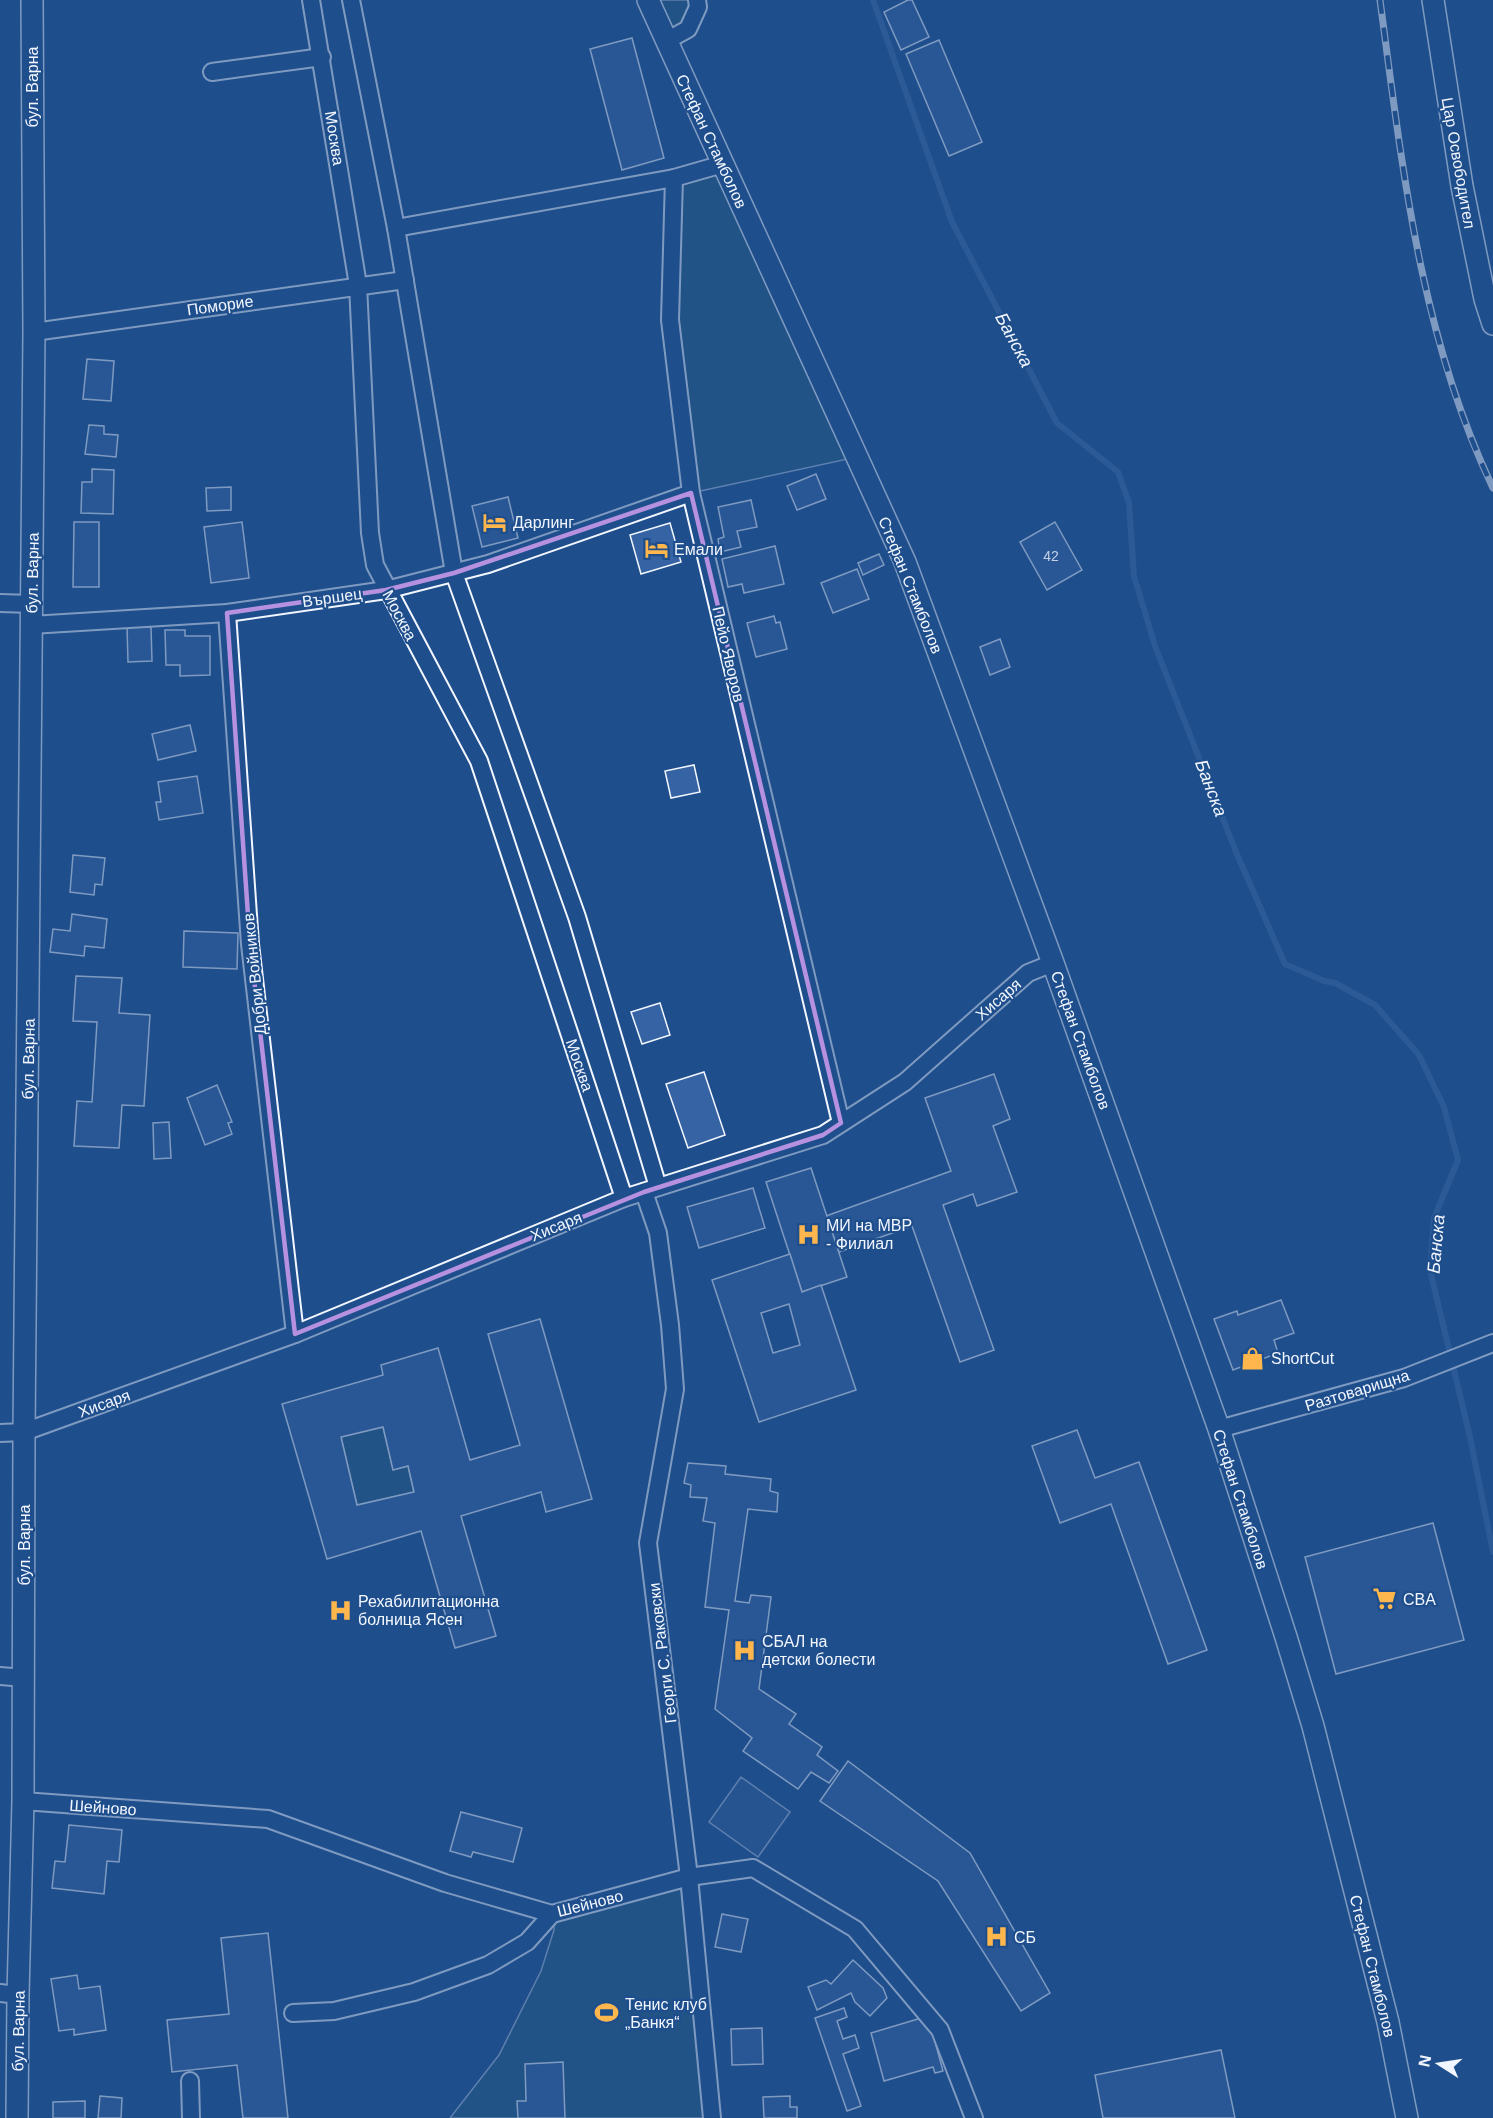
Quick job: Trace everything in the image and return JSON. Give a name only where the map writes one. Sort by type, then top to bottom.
[{"type":"street","name":"бул. Варна","points":[[17,2118],[9,1994],[23,1801],[34,332],[32,0]]},
{"type":"street","name":"Москва","points":[[311,0],[358,285],[370,533],[375,565],[386,590],[479,761],[624,1198]]},
{"type":"street","points":[[351,0],[396,228],[454,573],[577,917],[651,1190]]},
{"type":"street","name":"Стефан Стамболов","points":[[648,0],[905,562],[1053,963],[1219,1429],[1286,1636],[1312,1726],[1388,2022],[1407,2118]]},
{"type":"street","points":[[666,41],[688,29],[698,7],[697,0]]},
{"type":"street","name":"Цар Освободител","points":[[1432,0],[1462,186],[1485,299],[1493,324]]},
{"type":"street","points":[[212,72],[322,57]]},
{"type":"street","points":[[396,228],[674,178],[723,164]]},
{"type":"street","name":"Пейо Яворов","points":[[674,178],[670,320],[691,493],[841,1123]]},
{"type":"street","name":"Поморие","points":[[34,332],[405,280]]},
{"type":"street","name":"Вършец","points":[[0,603],[32,615],[227,613],[386,590],[488,564],[691,493]]},
{"type":"street","name":"Добри Войников","points":[[227,613],[250,944],[295,1334]]},
{"type":"street","name":"Хисаря","points":[[0,1434],[24,1432],[295,1334],[624,1198],[823,1135],[905,1082],[1028,973],[1053,963]]},
{"type":"street","name":"Георги С. Раковски","points":[[651,1190],[670,1324],[675,1389],[648,1543],[689,1877],[712,2118]]},
{"type":"street","name":"Разтоварищна","points":[[1219,1429],[1419,1372],[1489,1345]]},
{"type":"street","points":[[0,1676],[24,1678]]},
{"type":"street","name":"Шейново","points":[[23,1801],[268,1819],[445,1883],[552,1914],[689,1877],[753,1868],[855,1929],[940,2030],[974,2118]]},
{"type":"street","points":[[293,2013],[334,2011],[414,1992],[488,1965],[527,1942],[552,1914]]},
{"type":"street","points":[[190,2081],[191,2118]]},
{"type":"highlighted area","points":[[691,493],[841,1123],[823,1135],[644,1192],[295,1334],[250,944],[227,613],[386,590],[454,573]]},
{"type":"shaded area","points":[[648,0],[697,0],[698,7],[666,41]]},
{"type":"shaded area","points":[[723,164],[857,457],[691,493],[670,320],[674,178]]},
{"type":"shaded area","points":[[383,1427],[393,1469],[408,1466],[414,1492],[357,1505],[341,1437]]},
{"type":"shaded area","points":[[741,1777],[790,1812],[758,1857],[709,1822]]},
{"type":"shaded area","name":"Тенис клуб „Банкя“","points":[[682,1886],[704,2118],[450,2118],[499,2055],[541,1971],[554,1930],[554,1922],[557,1922],[558,1918]]},
{"type":"building","points":[[912,0],[929,37],[901,50],[884,12]]},
{"type":"building","points":[[632,38],[664,158],[622,170],[590,49]]},
{"type":"building","points":[[939,40],[982,142],[949,156],[906,54]]},
{"type":"building","points":[[87,359],[114,361],[111,401],[83,399]]},
{"type":"building","points":[[89,425],[104,426],[104,434],[118,435],[116,457],[85,454]]},
{"type":"building","points":[[92,469],[114,470],[113,514],[81,513],[82,482],[92,482]]},
{"type":"building","points":[[816,474],[826,499],[797,510],[787,486]]},
{"type":"building","points":[[231,487],[231,510],[207,511],[206,488]]},
{"type":"building","name":"Дарлинг","points":[[508,497],[518,538],[482,547],[472,506]]},
{"type":"building","points":[[751,500],[757,527],[737,531],[741,547],[720,552],[718,539],[724,537],[718,507]]},
{"type":"building","points":[[74,522],[99,522],[99,587],[73,587]]},
{"type":"building","points":[[242,522],[249,578],[211,583],[204,527]]},
{"type":"building","points":[[1055,522],[1082,570],[1047,590],[1020,542]]},
{"type":"building","name":"Емали","points":[[670,523],[681,562],[641,574],[630,535]]},
{"type":"building","points":[[775,546],[784,584],[744,593],[742,584],[728,587],[722,559]]},
{"type":"building","points":[[879,554],[884,565],[863,575],[858,563]]},
{"type":"building","points":[[857,569],[869,599],[833,613],[821,583]]},
{"type":"building","points":[[774,616],[776,623],[780,622],[787,649],[756,657],[747,623]]},
{"type":"building","points":[[127,627],[151,627],[152,661],[128,662]]},
{"type":"building","points":[[165,630],[185,630],[185,636],[210,636],[210,675],[180,676],[180,665],[166,665]]},
{"type":"building","points":[[1000,639],[1010,667],[990,675],[980,647]]},
{"type":"building","points":[[190,725],[196,751],[158,760],[152,734]]},
{"type":"building","points":[[694,765],[700,792],[671,798],[665,771]]},
{"type":"building","points":[[197,776],[203,813],[159,820],[156,802],[161,802],[158,782]]},
{"type":"building","points":[[73,855],[105,858],[102,885],[95,884],[94,895],[70,892]]},
{"type":"building","points":[[72,914],[107,919],[104,948],[85,946],[84,956],[50,952],[53,929],[70,931]]},
{"type":"building","points":[[184,931],[238,933],[237,969],[183,967]]},
{"type":"building","points":[[76,976],[122,978],[119,1013],[150,1015],[144,1106],[122,1105],[119,1148],[74,1146],[77,1101],[92,1102],[97,1022],[73,1021]]},
{"type":"building","points":[[660,1003],[670,1035],[642,1044],[631,1012]]},
{"type":"building","points":[[704,1072],[725,1135],[688,1148],[666,1084]]},
{"type":"building","points":[[994,1074],[1010,1119],[993,1126],[1017,1192],[977,1206],[973,1194],[943,1205],[994,1350],[960,1362],[912,1226],[839,1252],[826,1216],[951,1171],[925,1098]]},
{"type":"building","points":[[217,1085],[232,1122],[228,1123],[232,1134],[205,1145],[187,1098]]},
{"type":"building","points":[[169,1122],[171,1158],[154,1159],[153,1123]]},
{"type":"building","name":"МИ на МВР - Филиал","points":[[811,1168],[847,1277],[802,1292],[766,1182]]},
{"type":"building","points":[[753,1188],[765,1228],[699,1248],[687,1207]]},
{"type":"building","points":[[790,1254],[802,1292],[821,1285],[856,1390],[759,1422],[712,1280]],"holes":[[[789,1304],[800,1345],[773,1353],[761,1313]]]},
{"type":"building","points":[[1281,1300],[1294,1333],[1274,1340],[1278,1353],[1233,1370],[1214,1319],[1237,1311],[1238,1315]]},
{"type":"building","points":[[540,1319],[592,1499],[546,1512],[541,1492],[461,1516],[496,1636],[455,1648],[421,1531],[327,1559],[282,1404],[383,1375],[381,1365],[438,1348],[470,1460],[520,1445],[488,1334]],"holes":[[[383,1427],[393,1470],[408,1466],[414,1492],[357,1505],[341,1437]]]},
{"type":"building","points":[[1077,1430],[1095,1478],[1139,1462],[1207,1650],[1168,1664],[1111,1504],[1060,1523],[1032,1446]]},
{"type":"building","name":"СБАЛ на детски болести","points":[[688,1463],[726,1466],[725,1474],[771,1479],[770,1491],[778,1493],[777,1512],[748,1509],[735,1601],[749,1603],[751,1595],[771,1597],[759,1689],[796,1714],[789,1724],[822,1747],[817,1755],[838,1771],[829,1783],[811,1772],[798,1789],[743,1751],[752,1738],[715,1709],[729,1610],[705,1607],[715,1523],[703,1521],[707,1498],[690,1497],[691,1485],[684,1483]]},
{"type":"building","name":"CBA","points":[[1433,1523],[1464,1640],[1336,1674],[1305,1557]]},
{"type":"building","name":"СБ","points":[[848,1761],[970,1853],[1050,1993],[1021,2011],[938,1881],[820,1801]]},
{"type":"building","points":[[461,1812],[522,1828],[513,1862],[473,1852],[471,1857],[450,1851]]},
{"type":"building","points":[[69,1825],[122,1830],[119,1862],[107,1861],[104,1894],[52,1888],[55,1861],[65,1862]]},
{"type":"building","points":[[722,1914],[748,1919],[741,1952],[715,1947]]},
{"type":"building","points":[[268,1933],[288,2118],[243,2118],[237,2065],[172,2072],[167,2020],[229,2014],[221,1938]]},
{"type":"building","points":[[853,1960],[883,1988],[887,1998],[870,2016],[855,2002],[851,1993],[817,2010],[808,1987],[826,1980],[831,1984]]},
{"type":"building","points":[[77,1975],[79,1989],[100,1986],[106,2030],[74,2035],[74,2029],[59,2031],[51,1979]]},
{"type":"building","points":[[844,2008],[847,2017],[837,2021],[843,2039],[855,2035],[859,2048],[843,2054],[861,2106],[847,2111],[815,2018]]},
{"type":"building","points":[[928,2016],[943,2071],[935,2073],[933,2067],[884,2081],[871,2033]]},
{"type":"building","points":[[762,2028],[763,2064],[732,2065],[731,2029]]},
{"type":"building","points":[[1221,2050],[1235,2118],[1103,2118],[1095,2075]]},
{"type":"building","points":[[563,2062],[565,2118],[518,2118],[517,2101],[526,2101],[525,2064]]},
{"type":"building","points":[[100,2096],[122,2098],[121,2118],[98,2118]]},
{"type":"building","points":[[790,2096],[790,2107],[797,2107],[797,2118],[764,2118],[763,2097]]},
{"type":"building","points":[[85,2101],[85,2118],[53,2118],[53,2102]]},
{"type":"waterway","name":"Банска","points":[[873,0],[952,222],[1057,423],[1118,472],[1129,503],[1134,576],[1155,646],[1236,852],[1285,964],[1324,981],[1335,983],[1375,1005],[1419,1055],[1444,1107],[1458,1160],[1434,1218],[1430,1270],[1470,1437],[1493,1552]]},
{"type":"railway","points":[[1380,0],[1406,187],[1431,310],[1468,430],[1493,488]]},
{"type":"place","name":"Дарлинг","points":[[495,522]]},
{"type":"place","name":"Емали","points":[[656,549]]},
{"type":"place","name":"МИ на МВР - Филиал","points":[[808,1234]]},
{"type":"place","name":"ShortCut","points":[[1253,1358]]},
{"type":"place","name":"CBA","points":[[1385,1599]]},
{"type":"place","name":"Рехабилитационна болница Ясен","points":[[340,1610]]},
{"type":"place","name":"СБАЛ на детски болести","points":[[744,1650]]},
{"type":"place","name":"СБ","points":[[996,1937]]},
{"type":"place","name":"Тенис клуб „Банкя“","points":[[607,2013]]}]
